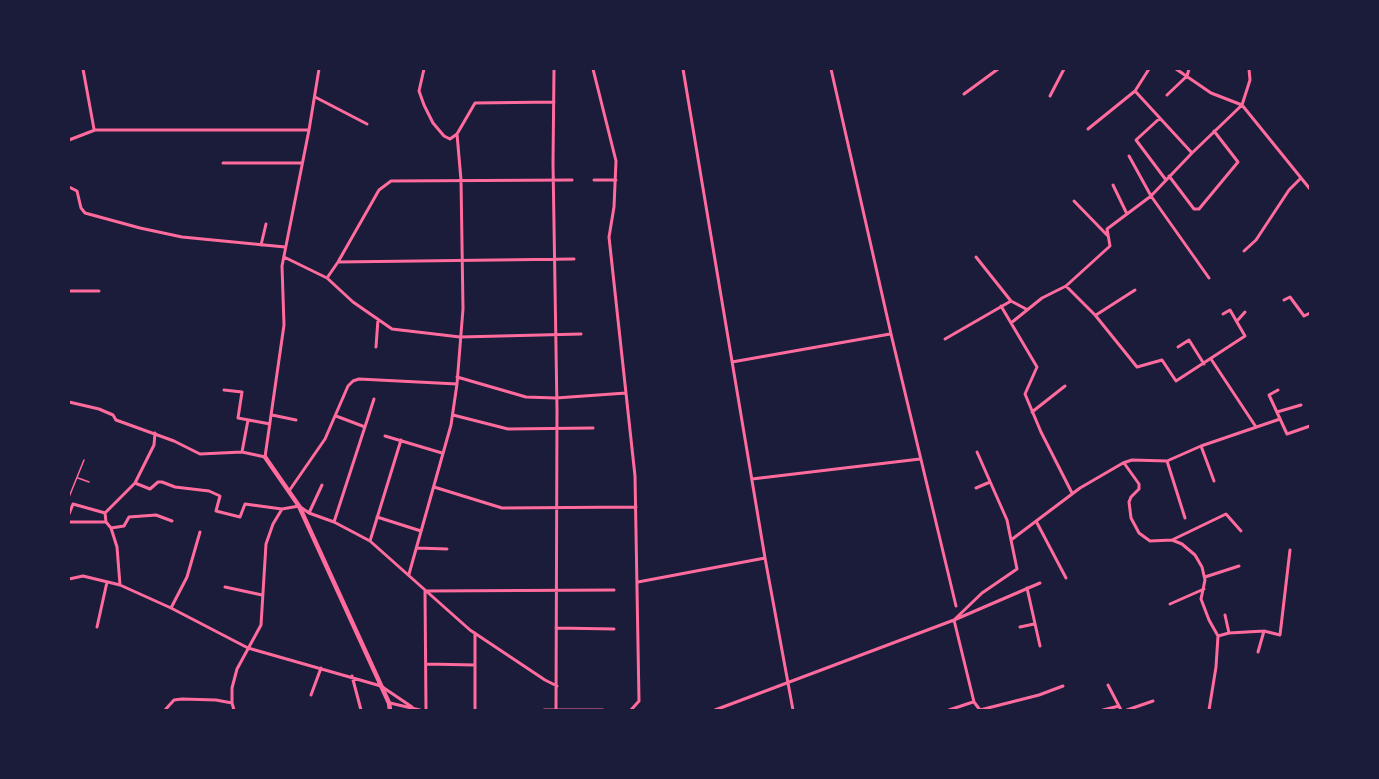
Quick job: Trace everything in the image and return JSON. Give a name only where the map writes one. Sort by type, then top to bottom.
[{"type":"main road","points":[[265,457],[299,506],[390,710]]},
{"type":"street","points":[[83,69],[95,130]]},
{"type":"street","points":[[69,402],[99,409],[113,415],[116,420],[155,433],[200,454],[242,452],[265,457],[284,325],[282,273],[285,247],[319,69]]},
{"type":"street","points":[[424,69],[419,91],[424,105],[433,123],[444,136],[450,139],[457,134],[475,103],[554,102]]},
{"type":"street","points":[[554,69],[556,710]]},
{"type":"street","points":[[593,69],[616,161],[617,180],[609,237],[635,476],[639,701],[631,710]]},
{"type":"street","points":[[683,69],[765,558],[794,710]]},
{"type":"street","points":[[831,69],[956,606]]},
{"type":"street","points":[[964,94],[998,69]]},
{"type":"street","points":[[1050,96],[1064,69]]},
{"type":"street","points":[[1088,129],[1136,91],[1149,69]]},
{"type":"street","points":[[1176,69],[1211,93],[1242,105],[1310,189]]},
{"type":"street","points":[[1167,95],[1187,76],[1189,69]]},
{"type":"street","points":[[1011,323],[1042,298],[1066,286],[1110,246],[1107,229],[1151,196],[1242,105],[1250,80],[1249,69]]},
{"type":"street","points":[[1136,91],[1192,153]]},
{"type":"street","points":[[315,97],[367,124]]},
{"type":"street","points":[[1160,118],[1136,140],[1194,209],[1198,209],[1238,162],[1214,131]]},
{"type":"street","points":[[69,140],[95,130],[309,130]]},
{"type":"street","points":[[409,574],[453,414],[458,377],[459,337],[463,309],[461,180],[457,134]]},
{"type":"street","points":[[1129,156],[1151,196],[1209,278]]},
{"type":"street","points":[[223,163],[303,162]]},
{"type":"street","points":[[1244,251],[1256,240],[1289,190],[1301,178]]},
{"type":"street","points":[[327,278],[379,189],[391,181],[572,180]]},
{"type":"street","points":[[594,180],[617,180]]},
{"type":"street","points":[[1113,185],[1127,214]]},
{"type":"street","points":[[69,187],[77,190],[81,207],[85,213],[182,237],[285,247]]},
{"type":"street","points":[[1074,201],[1108,237]]},
{"type":"street","points":[[261,245],[266,224]]},
{"type":"street","points":[[284,257],[327,278],[378,319],[399,331],[459,337],[580,334]]},
{"type":"street","points":[[976,257],[1011,301],[1027,309]]},
{"type":"street","points":[[338,262],[574,259]]},
{"type":"street","points":[[1066,286],[1095,315],[1137,367],[1162,360],[1176,381],[1245,336],[1230,310],[1223,314]]},
{"type":"street","points":[[1095,315],[1135,290]]},
{"type":"street","points":[[69,291],[99,291]]},
{"type":"street","points":[[1284,300],[1290,297],[1304,316],[1310,313]]},
{"type":"street","points":[[945,339],[1011,301]]},
{"type":"street","points":[[1001,306],[1037,367],[1025,394],[1072,494]]},
{"type":"street","points":[[1237,321],[1245,312]]},
{"type":"street","points":[[376,347],[378,319]]},
{"type":"street","points":[[732,362],[891,334]]},
{"type":"street","points":[[1178,347],[1189,340],[1204,364]]},
{"type":"street","points":[[1211,359],[1256,427]]},
{"type":"street","points":[[458,377],[526,397],[556,398],[626,393]]},
{"type":"street","points":[[289,491],[325,439],[348,386],[353,381],[359,379],[457,384]]},
{"type":"street","points":[[1032,412],[1065,386]]},
{"type":"street","points":[[224,390],[242,392],[238,418],[270,424]]},
{"type":"street","points":[[1278,390],[1269,395],[1287,434],[1310,426]]},
{"type":"street","points":[[334,522],[374,399]]},
{"type":"street","points":[[1277,412],[1301,405]]},
{"type":"street","points":[[453,414],[508,429],[593,428]]},
{"type":"street","points":[[272,415],[296,420]]},
{"type":"street","points":[[336,416],[365,427]]},
{"type":"street","points":[[1011,540],[1072,494],[1124,463],[1132,460],[1167,461],[1201,446],[1280,419]]},
{"type":"street","points":[[242,452],[248,420]]},
{"type":"street","points":[[105,513],[135,483],[154,445],[155,433]]},
{"type":"street","points":[[385,436],[442,453]]},
{"type":"street","points":[[370,542],[401,440]]},
{"type":"street","points":[[1201,446],[1214,481]]},
{"type":"street","points":[[954,620],[982,593],[1017,569],[1007,520],[977,452]]},
{"type":"street","points":[[752,479],[921,459]]},
{"type":"street","points":[[1167,461],[1185,518]]},
{"type":"street","points":[[1124,463],[1139,484],[1129,502],[1131,518],[1139,533],[1150,541],[1172,540],[1226,514],[1241,531]]},
{"type":"street","points":[[135,483],[150,489],[158,482],[162,482],[175,487],[208,491],[220,496],[216,511],[240,517],[245,504],[282,509],[299,506],[309,513],[334,522],[370,542],[475,633],[556,686]]},
{"type":"street","points":[[976,488],[990,482]]},
{"type":"street","points":[[309,513],[322,485]]},
{"type":"street","points":[[434,487],[502,507],[636,507]]},
{"type":"street","points":[[69,514],[73,504],[105,513]]},
{"type":"street","points":[[234,710],[232,688],[237,669],[261,625],[266,544],[273,524],[282,509]]},
{"type":"street","points":[[105,513],[106,522],[111,528],[117,547],[120,585]]},
{"type":"street","points":[[111,528],[124,526],[127,517],[156,515],[172,520]]},
{"type":"street","points":[[377,518],[421,531]]},
{"type":"street","points":[[1036,521],[1066,578]]},
{"type":"street","points":[[69,522],[106,522]]},
{"type":"street","points":[[171,608],[186,578],[200,531]]},
{"type":"street","points":[[1172,540],[1182,544],[1195,555],[1203,567],[1205,577],[1201,599],[1218,636],[1216,668],[1209,710]]},
{"type":"street","points":[[417,548],[447,549]]},
{"type":"street","points":[[1218,636],[1264,631],[1280,635],[1290,550]]},
{"type":"street","points":[[638,582],[765,558]]},
{"type":"street","points":[[1205,577],[1239,566]]},
{"type":"street","points":[[70,579],[83,576],[120,585],[171,608],[248,648],[381,686],[412,707]]},
{"type":"street","points":[[97,627],[107,582]]},
{"type":"street","points":[[715,710],[954,620],[1040,583]]},
{"type":"street","points":[[225,587],[262,595]]},
{"type":"street","points":[[1027,588],[1040,646]]},
{"type":"street","points":[[1170,604],[1204,589]]},
{"type":"street","points":[[426,591],[614,590]]},
{"type":"street","points":[[426,591],[426,710]]},
{"type":"street","points":[[1225,615],[1229,633]]},
{"type":"street","points":[[954,620],[974,702],[980,710],[1040,695],[1063,686]]},
{"type":"street","points":[[1020,627],[1034,624]]},
{"type":"street","points":[[556,628],[614,629]]},
{"type":"street","points":[[1258,652],[1264,631]]},
{"type":"street","points":[[475,633],[475,710]]},
{"type":"street","points":[[426,664],[475,665]]},
{"type":"street","points":[[311,695],[321,668]]},
{"type":"street","points":[[352,676],[362,710]]},
{"type":"street","points":[[1103,710],[1120,708],[1108,685]]},
{"type":"street","points":[[165,710],[174,700],[182,699],[232,703]]},
{"type":"street","points":[[1127,710],[1153,701]]},
{"type":"street","points":[[949,710],[974,702]]},
{"type":"street","points":[[388,703],[420,710]]},
{"type":"street","points":[[544,710],[603,710]]},
{"type":"lane","points":[[69,497],[84,460]]},
{"type":"lane","points":[[77,478],[89,482]]}]
